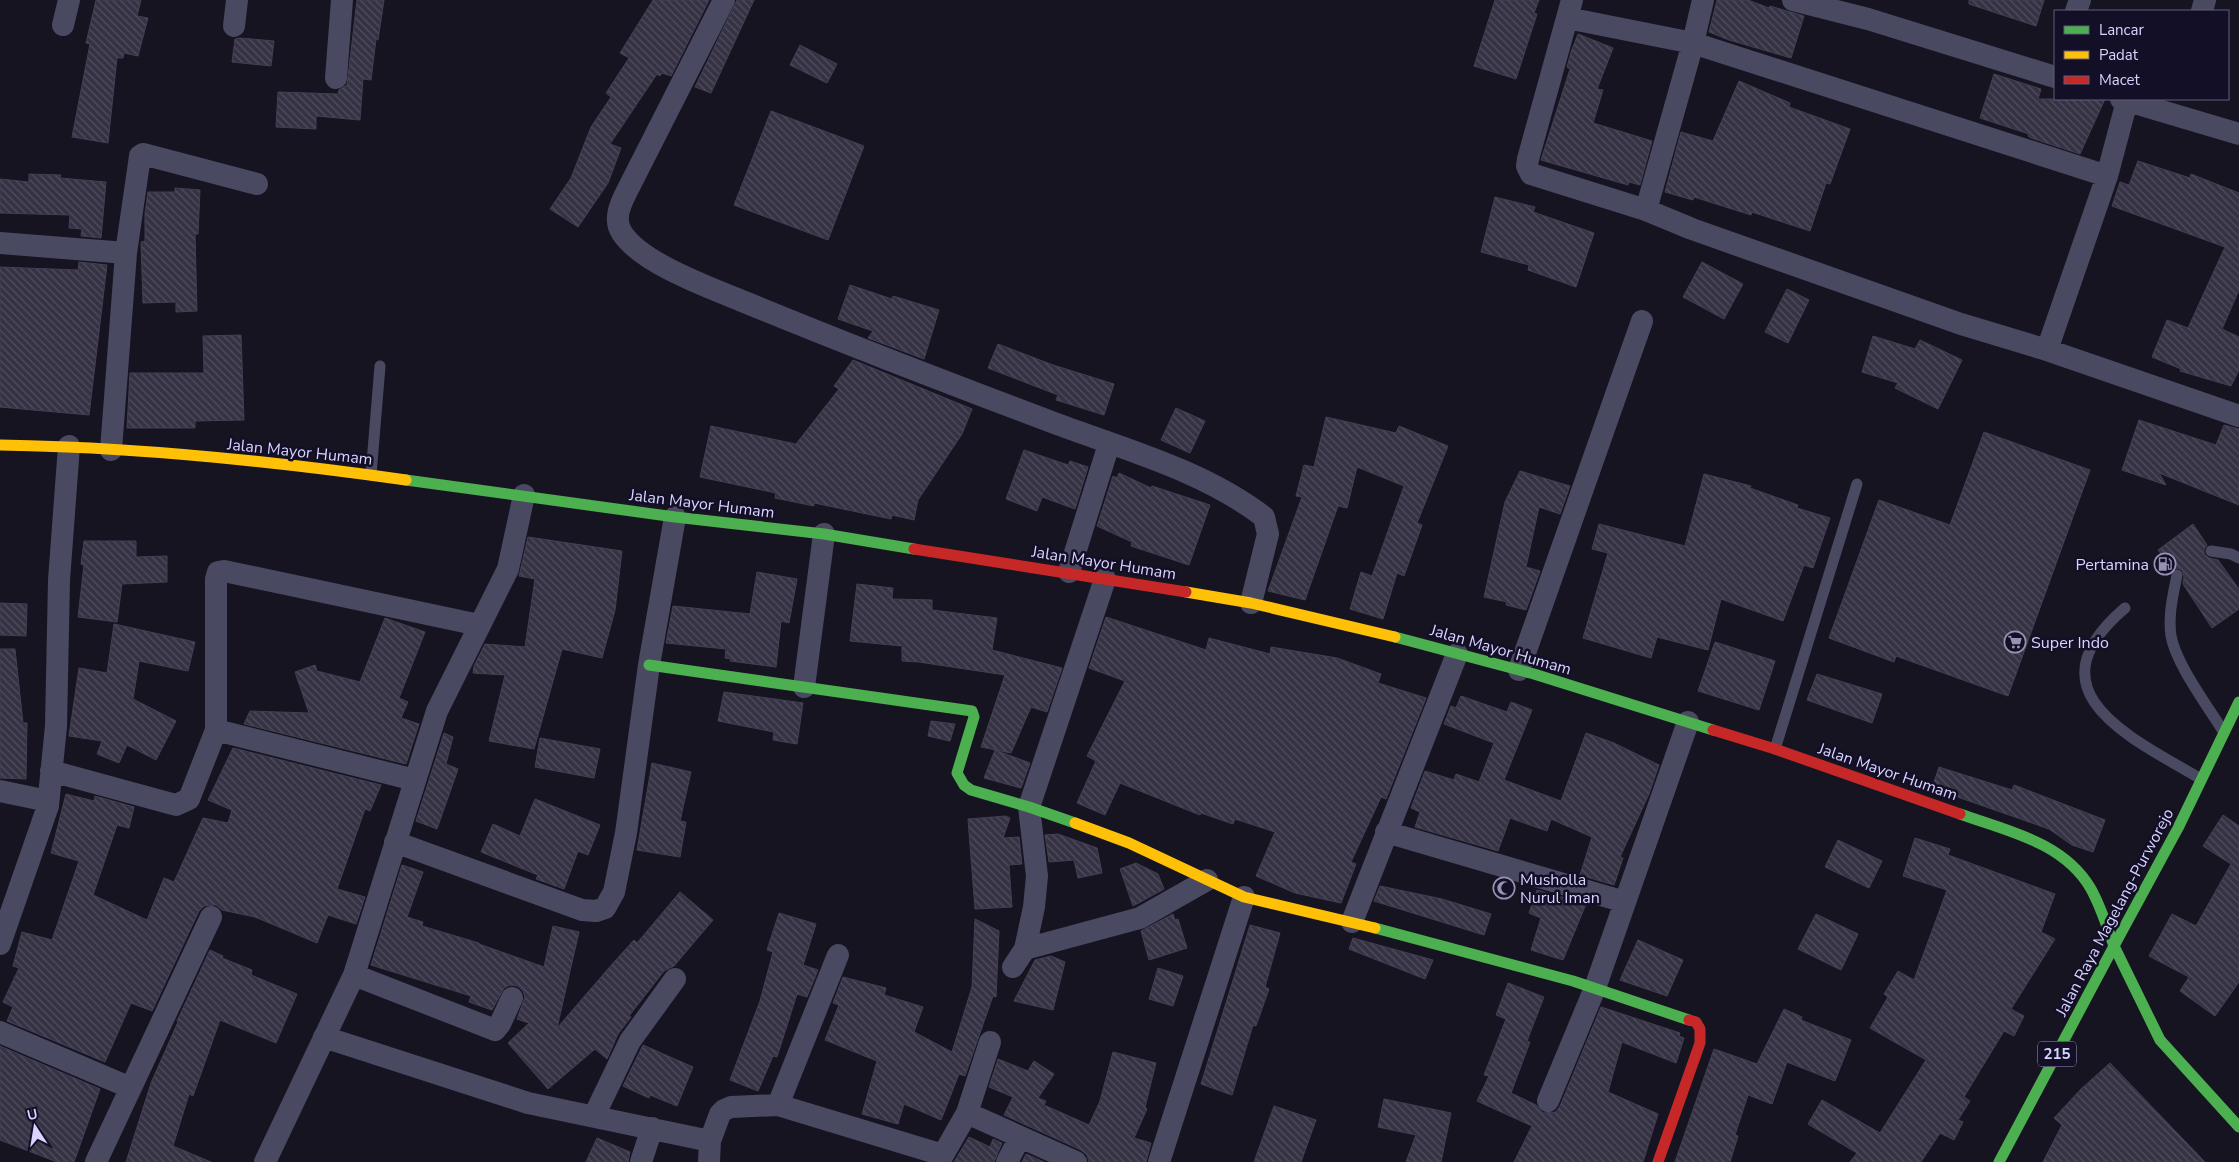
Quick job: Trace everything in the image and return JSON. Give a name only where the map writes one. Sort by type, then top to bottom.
[{"type":"main road","name":"Jalan Mayor Humam","points":[[0,445],[69,446],[314,467],[674,517],[824,534],[1069,572],[1251,603],[1414,642],[1519,670],[1775,749],[2044,844],[2066,857],[2087,882],[2100,906],[2114,946],[2160,1040],[2239,1127]]},
{"type":"main road","points":[[649,665],[972,711],[974,717],[957,772],[958,778],[964,786],[971,790],[1029,807],[1129,843],[1244,897],[1352,922],[1596,988],[1696,1022],[1700,1029],[1700,1043],[1658,1162]]},
{"type":"main road","name":"Jalan Raya Magelang-Purworejo","points":[[1999,1162],[2178,828],[2239,702]]},
{"type":"street","points":[[63,25],[69,0]]},
{"type":"street","points":[[234,26],[237,0]]},
{"type":"street","points":[[336,78],[342,0]]},
{"type":"street","points":[[724,0],[618,211],[618,223],[622,234],[651,259],[689,278],[850,346],[1200,478],[1264,517],[1268,534],[1251,603]]},
{"type":"street","points":[[1646,210],[1693,43],[1703,0]]},
{"type":"street","points":[[1793,0],[1868,19],[2054,73]]},
{"type":"street","points":[[2107,176],[1693,43],[1570,9],[1528,159],[1528,170],[1531,174],[1550,182],[1646,210],[1692,229],[1961,324],[2047,350],[2239,416]]},
{"type":"street","points":[[2047,350],[2107,176],[2124,100],[2174,107],[2239,134]]},
{"type":"street","points":[[111,450],[126,253],[139,160],[143,154],[257,184]]},
{"type":"street","points":[[0,243],[126,253]]},
{"type":"street","points":[[1519,670],[1642,320]]},
{"type":"street","points":[[1069,572],[1110,444]]},
{"type":"street","points":[[0,944],[48,801],[56,726],[59,580],[69,446]]},
{"type":"street","points":[[265,1162],[354,975],[437,711],[508,569],[524,496]]},
{"type":"street","points":[[396,842],[582,910],[596,911],[605,908],[614,892],[626,833],[649,665],[674,517]]},
{"type":"street","points":[[804,687],[824,534]]},
{"type":"street","points":[[51,771],[179,805],[189,799],[216,730],[216,579],[218,572],[224,571],[479,626]]},
{"type":"street","points":[[1105,579],[1029,807],[1037,876],[1034,907],[1019,958],[1140,918],[1207,880]]},
{"type":"street","points":[[1352,922],[1457,654]]},
{"type":"street","points":[[1548,1101],[1596,988],[1688,722]]},
{"type":"street","points":[[216,730],[415,780]]},
{"type":"street","points":[[0,791],[48,801]]},
{"type":"street","points":[[1386,832],[1625,902]]},
{"type":"street","points":[[1159,1162],[1244,897]]},
{"type":"street","points":[[96,1162],[210,917]]},
{"type":"street","points":[[778,1105],[838,955]]},
{"type":"street","points":[[354,975],[495,1030],[500,1024],[512,998]]},
{"type":"street","points":[[594,1116],[630,1041],[675,979]]},
{"type":"street","points":[[0,1032],[131,1088]]},
{"type":"street","points":[[324,1037],[528,1103],[652,1128],[710,1151],[724,1110],[732,1107],[778,1105],[941,1158],[967,1113],[990,1042]]},
{"type":"street","points":[[967,1113],[1076,1162]]},
{"type":"street","points":[[640,1162],[652,1128]]},
{"type":"street","points":[[1007,1162],[1020,1137]]},
{"type":"lane","points":[[371,475],[380,366]]},
{"type":"lane","points":[[1775,749],[1857,484]]},
{"type":"lane","points":[[2211,551],[2239,558]]},
{"type":"lane","points":[[2177,575],[2170,622],[2176,653],[2223,732]]},
{"type":"lane","points":[[2125,608],[2112,619],[2089,648],[2085,673],[2088,691],[2113,725],[2201,779]]},
{"type":"building","points":[[96,0],[141,0],[137,16],[148,18],[138,56],[124,53],[123,58],[117,58],[108,143],[72,137],[90,44],[86,43]]},
{"type":"building","points":[[357,0],[384,0],[378,40],[376,39],[371,80],[363,79],[360,120],[316,116],[316,129],[276,127],[278,92],[338,94],[339,90],[347,85]]},
{"type":"building","points":[[653,0],[709,0],[671,76],[662,73],[660,76],[657,74],[610,144],[621,148],[608,183],[578,227],[550,209],[571,178],[591,127],[611,97],[606,93],[629,58],[620,53]]},
{"type":"building","points":[[737,0],[754,0],[711,93],[695,87]]},
{"type":"building","points":[[1495,0],[1539,0],[1534,13],[1537,14],[1516,79],[1474,66]]},
{"type":"building","points":[[1717,0],[1748,0],[1769,8],[1770,6],[1804,16],[1791,58],[1729,40],[1709,32]]},
{"type":"building","points":[[1969,0],[2044,0],[2036,26],[1969,4]]},
{"type":"building","points":[[1578,34],[1613,48],[1597,89],[1603,90],[1593,123],[1652,141],[1640,185],[1629,182],[1628,185],[1541,160],[1570,69],[1567,67]]},
{"type":"building","points":[[235,39],[274,41],[271,66],[232,62]]},
{"type":"building","points":[[800,45],[837,64],[827,83],[790,65]]},
{"type":"building","points":[[1994,74],[2041,89],[2038,99],[2105,100],[2080,154],[2031,138],[2028,136],[2029,134],[1980,118]]},
{"type":"building","points":[[1739,81],[1790,103],[1789,107],[1850,129],[1830,184],[1826,183],[1810,231],[1752,212],[1751,215],[1694,197],[1693,200],[1665,192],[1681,132],[1713,141]]},
{"type":"building","points":[[771,111],[864,146],[828,240],[734,205]]},
{"type":"building","points":[[2138,161],[2190,178],[2191,174],[2239,193],[2239,290],[2222,329],[2239,337],[2239,370],[2231,386],[2180,371],[2181,369],[2152,357],[2167,320],[2188,328],[2225,247],[2112,206],[2120,182],[2129,185]]},
{"type":"building","points":[[29,174],[61,175],[60,178],[106,182],[101,238],[81,236],[82,229],[69,228],[70,215],[0,213],[0,179],[29,182]]},
{"type":"building","points":[[175,188],[200,190],[198,234],[195,234],[197,311],[176,312],[176,302],[143,303],[141,242],[145,241],[145,214],[148,192],[175,192]]},
{"type":"building","points":[[1495,197],[1535,207],[1533,212],[1594,233],[1576,287],[1528,270],[1529,265],[1481,252]]},
{"type":"building","points":[[79,262],[107,265],[89,415],[0,407],[0,267],[78,270]]},
{"type":"building","points":[[1702,262],[1743,284],[1724,319],[1683,297]]},
{"type":"building","points":[[850,285],[892,299],[893,296],[939,310],[924,359],[868,338],[873,331],[838,319]]},
{"type":"building","points":[[1787,289],[1809,300],[1788,343],[1765,332]]},
{"type":"building","points":[[241,335],[244,420],[195,421],[195,428],[127,428],[130,373],[204,373],[203,336]]},
{"type":"building","points":[[1873,336],[1915,349],[1920,340],[1962,360],[1938,409],[1895,388],[1898,383],[1862,372]]},
{"type":"building","points":[[998,344],[1053,365],[1114,384],[1104,415],[1056,400],[1058,395],[988,368]]},
{"type":"building","points":[[853,360],[972,409],[962,434],[918,500],[914,520],[892,515],[891,519],[814,503],[814,506],[775,498],[776,493],[700,477],[711,426],[796,444],[839,389],[834,386]]},
{"type":"building","points":[[1176,408],[1205,421],[1190,453],[1161,440]]},
{"type":"building","points":[[1326,417],[1396,433],[1399,426],[1448,446],[1417,523],[1422,525],[1404,576],[1397,573],[1383,619],[1350,609],[1361,572],[1372,576],[1404,486],[1357,467],[1347,508],[1338,506],[1305,600],[1268,591],[1302,497],[1296,496],[1304,465],[1314,467]]},
{"type":"building","points":[[2139,420],[2216,445],[2224,425],[2239,429],[2239,505],[2159,473],[2166,485],[2122,470]]},
{"type":"building","points":[[1984,432],[2090,470],[2008,696],[1896,656],[1894,662],[1829,638],[1879,500],[1950,525]]},
{"type":"building","points":[[1024,450],[1068,465],[1070,461],[1088,467],[1075,509],[1042,497],[1037,511],[1006,499]]},
{"type":"building","points":[[1520,471],[1570,486],[1560,514],[1539,507],[1526,567],[1540,571],[1526,610],[1506,605],[1507,602],[1484,597],[1505,502]]},
{"type":"building","points":[[1119,473],[1151,488],[1152,486],[1210,505],[1189,565],[1131,546],[1132,542],[1097,526],[1113,476],[1117,478]]},
{"type":"building","points":[[1704,474],[1751,486],[1750,488],[1798,505],[1797,508],[1830,518],[1813,568],[1804,565],[1783,621],[1721,599],[1708,650],[1657,637],[1651,658],[1583,638],[1608,553],[1592,549],[1599,524],[1685,546]]},
{"type":"building","points":[[2193,524],[2207,545],[2204,549],[2204,554],[2209,558],[2218,560],[2239,589],[2239,609],[2212,628],[2183,584],[2184,576],[2182,570],[2178,568],[2173,569],[2158,550]]},
{"type":"building","points":[[528,537],[622,551],[615,610],[602,658],[562,649],[534,749],[489,741],[505,675],[473,673],[474,666],[485,644],[525,647],[535,579],[519,576]]},
{"type":"building","points":[[84,541],[136,541],[136,557],[167,556],[167,582],[122,584],[117,622],[78,617],[84,565],[81,564]]},
{"type":"building","points":[[757,572],[797,579],[789,623],[781,621],[776,667],[730,661],[731,659],[725,658],[726,649],[666,643],[673,606],[750,614]]},
{"type":"building","points":[[857,584],[893,588],[892,599],[932,600],[932,610],[997,618],[992,650],[1062,668],[1047,712],[1031,707],[1011,753],[981,747],[1005,675],[902,661],[902,646],[850,641]]},
{"type":"building","points":[[0,603],[27,604],[26,636],[0,635]]},
{"type":"building","points":[[1106,617],[1206,650],[1209,638],[1270,654],[1271,647],[1337,658],[1381,674],[1378,683],[1426,698],[1386,799],[1381,797],[1351,862],[1356,864],[1341,903],[1295,893],[1256,876],[1275,832],[1235,819],[1233,824],[1201,813],[1200,815],[1120,783],[1105,815],[1077,803],[1096,761],[1087,756],[1125,681],[1089,668]]},
{"type":"building","points":[[385,618],[425,632],[399,698],[408,702],[401,718],[419,724],[406,764],[244,724],[250,711],[309,713],[295,672],[315,665],[317,671],[360,682]]},
{"type":"building","points":[[114,624],[195,642],[188,671],[139,661],[133,699],[176,721],[156,760],[127,745],[119,763],[97,754],[102,741],[69,736],[79,668],[107,673]]},
{"type":"building","points":[[1715,642],[1775,661],[1759,710],[1698,691]]},
{"type":"building","points":[[0,649],[15,649],[23,723],[27,723],[26,779],[0,778]]},
{"type":"building","points":[[1817,674],[1882,694],[1872,723],[1807,700]]},
{"type":"building","points":[[724,692],[803,703],[797,744],[773,740],[774,732],[718,721]]},
{"type":"building","points":[[1461,696],[1507,712],[1511,702],[1532,710],[1504,780],[1561,801],[1586,733],[1614,743],[1659,765],[1649,794],[1620,857],[1623,858],[1614,885],[1580,875],[1592,837],[1551,819],[1547,831],[1510,818],[1498,851],[1415,827],[1420,812],[1411,808],[1425,771],[1454,780],[1456,774],[1479,782],[1494,743],[1444,724],[1451,706],[1456,708]]},
{"type":"building","points":[[931,721],[955,724],[950,741],[928,736]]},
{"type":"building","points":[[444,733],[453,737],[446,764],[458,769],[437,829],[416,821]]},
{"type":"building","points":[[540,738],[600,749],[594,778],[535,767]]},
{"type":"building","points":[[233,748],[381,785],[370,811],[365,809],[337,889],[365,897],[356,924],[328,915],[317,943],[255,917],[222,910],[216,905],[204,906],[199,911],[152,1011],[131,1003],[105,1062],[7,1021],[13,1007],[3,1002],[19,968],[13,966],[22,932],[52,940],[79,861],[51,853],[66,794],[94,801],[95,796],[134,807],[129,828],[117,825],[93,895],[147,920],[164,878],[174,882],[203,818],[228,823],[232,810],[208,800]]},
{"type":"building","points":[[995,750],[1030,763],[1021,788],[984,778]]},
{"type":"building","points":[[652,763],[691,772],[680,821],[686,822],[680,857],[637,850]]},
{"type":"building","points":[[1939,767],[2012,790],[2014,785],[2105,820],[2093,852],[2072,845],[2049,829],[1932,788]]},
{"type":"building","points":[[535,799],[600,825],[588,855],[578,851],[564,889],[536,879],[538,875],[481,852],[493,824],[520,836]]},
{"type":"building","points":[[2223,815],[2239,826],[2239,982],[2215,1016],[2180,991],[2189,977],[2149,956],[2172,914],[2196,926],[2231,864],[2203,846]]},
{"type":"building","points":[[1006,816],[1010,818],[1003,838],[1019,837],[1022,864],[1009,865],[1012,907],[975,909],[968,819]]},
{"type":"building","points":[[1058,834],[1097,848],[1102,873],[1078,878],[1074,860],[1049,862],[1045,835]]},
{"type":"building","points":[[1915,838],[1950,849],[1948,855],[2055,894],[2041,932],[2055,939],[2011,1009],[2024,1016],[2014,1036],[2004,1031],[1964,1097],[1970,1101],[1958,1120],[1963,1122],[1954,1140],[1940,1133],[1921,1162],[1850,1162],[1857,1153],[1808,1124],[1822,1100],[1880,1133],[1926,1060],[1870,1028],[1888,997],[1884,994],[1898,971],[1914,980],[1947,890],[1903,876]]},
{"type":"building","points":[[1838,840],[1882,861],[1869,888],[1825,867]]},
{"type":"building","points":[[1136,863],[1158,874],[1164,889],[1133,906],[1120,869]]},
{"type":"building","points":[[402,865],[423,872],[407,917],[423,922],[422,926],[479,943],[544,967],[553,926],[579,932],[557,1028],[634,940],[637,943],[680,892],[713,920],[674,966],[664,971],[629,1016],[631,1017],[618,1034],[607,1059],[595,1049],[548,1089],[508,1043],[529,1023],[517,1019],[525,997],[523,991],[518,986],[510,985],[504,988],[492,1010],[469,1002],[471,996],[371,965]]},
{"type":"building","points":[[1380,886],[1442,899],[1491,914],[1484,935],[1374,901]]},
{"type":"building","points":[[1537,890],[1586,904],[1563,960],[1531,950],[1541,918],[1529,913]]},
{"type":"building","points":[[779,913],[816,924],[803,965],[818,970],[807,997],[797,994],[777,1057],[773,1056],[758,1091],[730,1080],[760,1001],[773,952],[767,950]]},
{"type":"building","points":[[1173,914],[1175,920],[1178,919],[1187,948],[1149,960],[1141,931]]},
{"type":"building","points":[[1816,914],[1858,934],[1841,970],[1798,949]]},
{"type":"building","points":[[975,919],[999,931],[996,997],[993,996],[965,1076],[959,1074],[941,1120],[904,1104],[898,1124],[862,1114],[877,1061],[825,1040],[839,1005],[833,1003],[843,977],[886,988],[884,995],[923,1007],[914,1032],[952,1052],[972,987]]},
{"type":"building","points":[[1250,925],[1280,933],[1265,987],[1269,989],[1256,1026],[1253,1025],[1232,1095],[1201,1084]]},
{"type":"building","points":[[1353,938],[1433,960],[1425,979],[1349,949]]},
{"type":"building","points":[[1638,940],[1683,960],[1667,996],[1620,980]]},
{"type":"building","points":[[210,950],[223,956],[222,958],[252,970],[251,975],[297,994],[276,1043],[220,1020],[193,1096],[189,1094],[173,1146],[211,1162],[126,1162],[151,1083]]},
{"type":"building","points":[[1051,956],[1065,962],[1053,1010],[1014,1001],[1035,960]]},
{"type":"building","points":[[1158,968],[1183,976],[1173,1006],[1149,999]]},
{"type":"building","points":[[1508,983],[1544,997],[1527,1041],[1530,1042],[1511,1093],[1536,1105],[1543,1113],[1556,1112],[1560,1106],[1601,1007],[1680,1033],[1679,1036],[1684,1038],[1676,1063],[1622,1042],[1608,1092],[1658,1114],[1643,1162],[1514,1162],[1532,1126],[1477,1101],[1489,1076],[1484,1075],[1506,1019],[1496,1015]]},
{"type":"building","points":[[1784,1009],[1802,1017],[1801,1020],[1851,1040],[1835,1081],[1787,1062],[1772,1104],[1748,1095],[1735,1135],[1738,1136],[1730,1162],[1675,1162],[1714,1049],[1757,1064]]},
{"type":"building","points":[[643,1045],[693,1067],[677,1106],[650,1095],[649,1098],[623,1086]]},
{"type":"building","points":[[0,1046],[100,1089],[74,1162],[57,1162],[0,1140]]},
{"type":"building","points":[[1113,1052],[1156,1063],[1145,1107],[1147,1109],[1134,1138],[1151,1143],[1146,1162],[1089,1162],[1087,1155],[1081,1150],[1004,1115],[1013,1097],[989,1087],[998,1059],[1028,1071],[1034,1061],[1054,1074],[1038,1098],[1046,1101],[1044,1105],[1089,1125],[1100,1101]]},
{"type":"building","points":[[2110,1063],[2205,1162],[2043,1162],[2062,1125],[2054,1118],[2081,1089]]},
{"type":"building","points":[[1384,1099],[1451,1113],[1441,1162],[1406,1162],[1416,1135],[1378,1127]]},
{"type":"building","points":[[1274,1106],[1316,1120],[1301,1162],[1254,1162]]},
{"type":"building","points":[[969,1137],[990,1147],[993,1139],[1002,1143],[994,1162],[954,1162]]},
{"type":"building","points":[[597,1138],[630,1152],[628,1162],[586,1162]]},
{"type":"building","points":[[1026,1154],[1044,1162],[1022,1162]]},
{"type":"traffic: fast","points":[[406,480],[675,517],[824,534],[914,549]]},
{"type":"traffic: fast","points":[[1395,637],[1534,674],[1713,730]]},
{"type":"traffic: fast","points":[[649,665],[972,711],[974,717],[957,773],[964,785],[971,790],[1075,823]]},
{"type":"traffic: fast","points":[[2114,946],[2178,828],[2239,702]]},
{"type":"traffic: fast","points":[[1960,814],[2033,840],[2066,860],[2080,873],[2091,889],[2114,946]]},
{"type":"traffic: fast","points":[[1375,928],[1573,981],[1689,1020]]},
{"type":"traffic: fast","points":[[2114,946],[2160,1040],[2239,1127]]},
{"type":"traffic: fast","points":[[1999,1162],[2114,946]]},
{"type":"traffic: slow","points":[[0,445],[51,446],[204,456],[406,480]]},
{"type":"traffic: slow","points":[[1186,592],[1251,603],[1395,637]]},
{"type":"traffic: slow","points":[[1075,823],[1129,843],[1244,897],[1375,928]]},
{"type":"traffic: jam","points":[[914,549],[1186,592]]},
{"type":"traffic: jam","points":[[1713,730],[1775,749],[1960,814]]},
{"type":"traffic: jam","points":[[1658,1162],[1700,1043],[1700,1029],[1696,1022],[1689,1020]]},
{"type":"place","name":"Pertamina","points":[[2165,564]]},
{"type":"place","name":"Super Indo","points":[[2015,642]]},
{"type":"place","name":"Musholla Nurul Iman","points":[[1504,888]]}]
